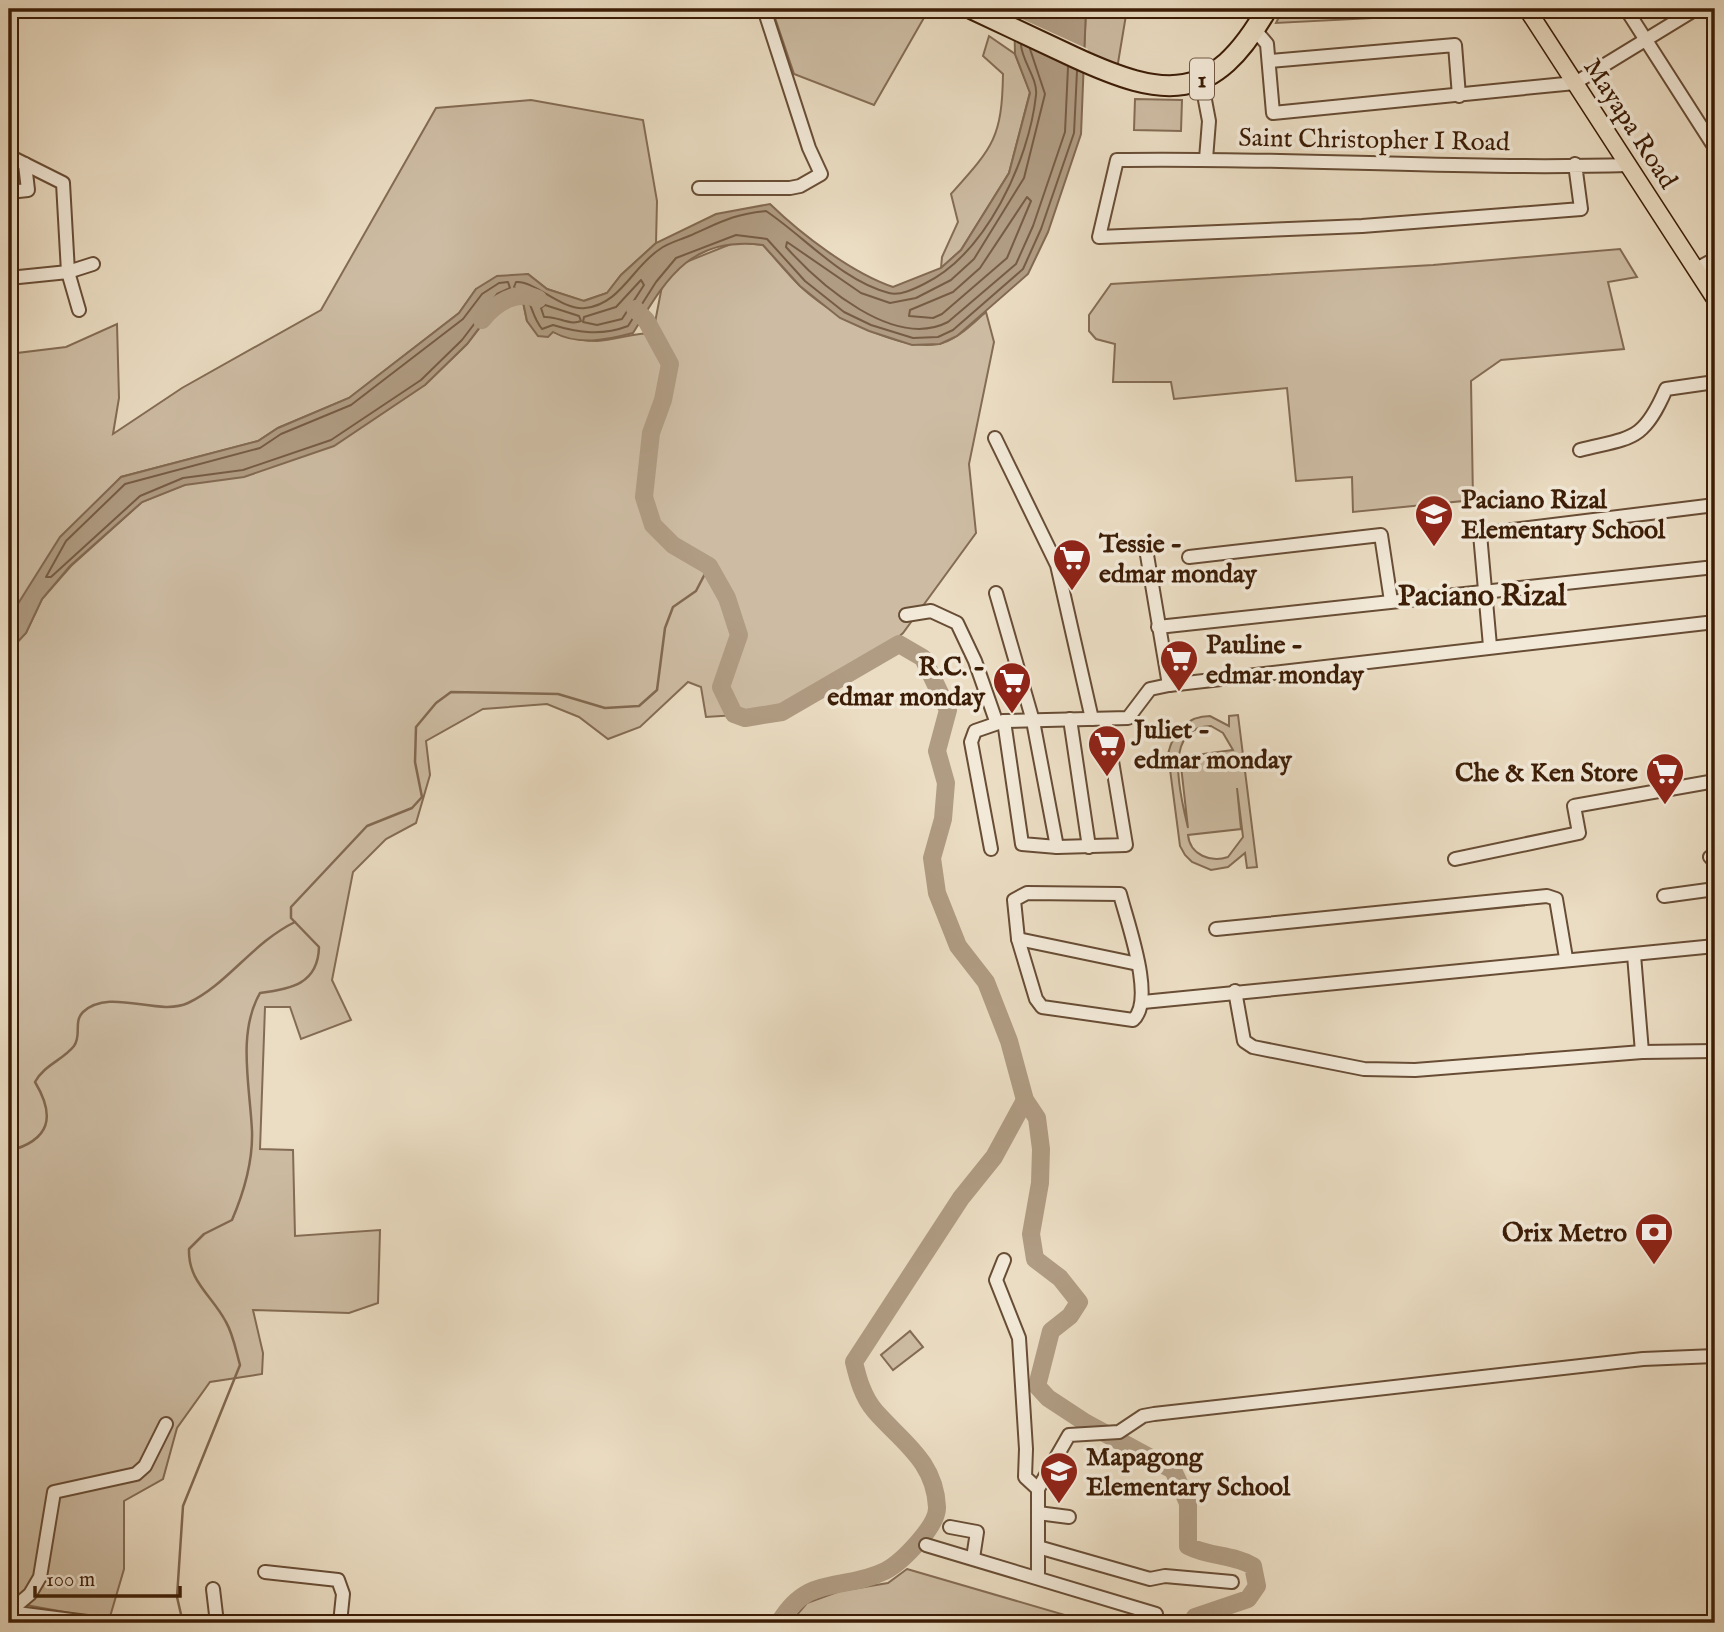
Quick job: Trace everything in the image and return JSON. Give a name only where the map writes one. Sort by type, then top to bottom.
[{"type":"highway","name":"1","points":[[981,13],[1108,72],[1136,83],[1159,86],[1201,79],[1233,58],[1255,30],[1267,9]]},
{"type":"main road","name":"Mayapa Road","points":[[1527,9],[1715,299]]},
{"type":"street","points":[[699,188],[790,188],[800,186],[821,174],[809,148],[764,9]]},
{"type":"street","points":[[1626,9],[1715,148]]},
{"type":"street","points":[[1255,30],[1266,44],[1273,113],[1575,83],[1696,9]]},
{"type":"street","points":[[1710,9],[1715,17]]},
{"type":"street","points":[[1269,61],[1455,44],[1459,96]]},
{"type":"street","points":[[1201,79],[1209,121],[1206,159]]},
{"type":"street","points":[[9,156],[63,183],[68,272],[79,310]]},
{"type":"street","name":"Saint Christopher I Road","points":[[1575,164],[1581,209],[1362,226],[1099,237],[1117,160],[1206,159],[1575,164],[1629,165]]},
{"type":"street","points":[[9,192],[28,190],[25,163]]},
{"type":"street","points":[[1696,269],[1715,259]]},
{"type":"street","points":[[9,278],[68,272],[93,264]]},
{"type":"street","points":[[1580,450],[1638,436],[1648,424],[1666,389],[1715,382]]},
{"type":"street","points":[[905,615],[931,611],[957,623],[1000,721],[1022,844],[1057,847],[1126,845],[1099,719],[1057,565],[995,438]]},
{"type":"street","points":[[1490,646],[1480,534],[1715,505]]},
{"type":"street","points":[[1189,557],[1381,535],[1391,601]]},
{"type":"street","points":[[1146,549],[1169,685]]},
{"type":"street","points":[[1158,627],[1715,567]]},
{"type":"street","points":[[996,593],[1033,721],[1057,847]]},
{"type":"street","points":[[991,849],[971,742],[975,732],[1000,721],[1128,718],[1150,689],[1169,685],[1715,622]]},
{"type":"street","points":[[1070,719],[1089,847]]},
{"type":"street","points":[[1455,859],[1579,833],[1574,806],[1715,781]]},
{"type":"street","points":[[1664,896],[1715,889]]},
{"type":"street","points":[[1027,893],[1121,894],[1138,964],[1143,1002],[1140,1014],[1133,1020],[1042,1007],[1036,999],[1018,939],[1014,900],[1027,893]]},
{"type":"street","points":[[1216,929],[1547,896],[1556,899],[1566,958]]},
{"type":"street","points":[[1018,939],[1138,964]]},
{"type":"street","points":[[1143,1002],[1566,958],[1634,955],[1715,946]]},
{"type":"street","points":[[1634,955],[1642,1052]]},
{"type":"street","points":[[1235,991],[1244,1041],[1253,1047],[1364,1069],[1415,1070],[1642,1052],[1715,1051]]},
{"type":"street","points":[[1004,1260],[996,1280],[1019,1338],[1026,1449],[1025,1477],[1038,1489]]},
{"type":"street","points":[[1038,1577],[1038,1489],[1069,1435],[1119,1432],[1143,1416],[1154,1414],[1633,1360],[1715,1356]]},
{"type":"street","points":[[9,1612],[30,1594],[40,1577],[54,1492],[136,1474],[145,1466],[166,1424]]},
{"type":"street","points":[[1038,1513],[1069,1517]]},
{"type":"street","points":[[950,1527],[977,1531],[973,1559]]},
{"type":"street","points":[[926,1545],[1156,1614]]},
{"type":"street","points":[[1038,1547],[1150,1579],[1165,1576],[1232,1582]]},
{"type":"street","points":[[265,1572],[338,1580],[343,1594],[340,1623]]},
{"type":"street","points":[[213,1589],[217,1623]]},
{"type":"street","points":[[9,1612],[94,1623]]},
{"type":"shaded area","points":[[772,9],[929,9],[874,105],[794,74]]},
{"type":"shaded area","points":[[1086,9],[1127,9],[1117,69],[1084,53]]},
{"type":"shaded area","points":[[1283,9],[1448,9],[1454,14],[1276,23]]},
{"type":"shaded area","points":[[989,36],[1015,54],[1030,92],[1009,173],[961,250],[941,268],[942,257],[958,222],[951,194],[986,152],[997,128],[1003,74],[983,56]]},
{"type":"shaded area","points":[[1135,99],[1182,100],[1181,131],[1134,130]]},
{"type":"shaded area","points":[[531,100],[643,120],[657,201],[656,243],[621,275],[607,293],[583,301],[547,289],[528,274],[476,289],[459,313],[349,398],[278,428],[258,441],[121,477],[9,618],[9,354],[66,347],[117,324],[119,398],[113,434],[182,388],[321,310],[436,108]]},
{"type":"shaded area","points":[[736,242],[763,245],[799,285],[827,307],[864,328],[903,342],[921,345],[945,342],[964,331],[986,312],[994,342],[969,464],[976,533],[903,633],[875,658],[782,712],[706,717],[701,687],[688,682],[640,727],[608,739],[579,717],[547,704],[483,709],[426,741],[430,775],[416,823],[386,839],[353,872],[332,980],[351,1020],[301,1039],[290,1007],[265,1007],[260,1149],[293,1150],[295,1236],[380,1230],[378,1303],[349,1313],[253,1310],[263,1353],[262,1374],[210,1382],[177,1428],[163,1479],[124,1501],[124,1569],[109,1620],[9,1602],[9,651],[26,633],[42,599],[71,566],[142,502],[425,385],[467,344],[502,299],[513,295],[523,302],[527,321],[578,339],[597,341],[653,333],[662,286],[681,264]]},
{"type":"shaded area","points":[[1620,249],[1637,277],[1608,282],[1624,349],[1501,360],[1471,381],[1473,500],[1353,512],[1352,477],[1296,481],[1287,388],[1174,399],[1171,382],[1113,382],[1115,344],[1096,339],[1089,331],[1089,315],[1111,284],[1433,265]]},
{"type":"shaded area","points":[[1238,715],[1257,867],[1247,868],[1245,853],[1228,867],[1211,870],[1192,862],[1180,846],[1168,754],[1177,732],[1188,722],[1210,716],[1229,726],[1229,716]],"holes":[[[1211,726],[1223,733],[1233,750],[1180,757],[1188,828],[1179,782],[1180,751],[1185,738],[1195,729]],[[1237,788],[1243,837],[1228,857],[1215,859],[1202,856],[1193,848],[1188,835],[1241,829]]]},
{"type":"shaded area","points":[[910,1331],[923,1347],[893,1370],[881,1355]]},
{"type":"shaded area","points":[[907,1569],[1092,1623],[790,1623],[807,1603],[840,1591],[888,1583]]},
{"type":"water","points":[[1014,9],[1086,9],[1081,134],[1048,232],[1028,274],[957,336],[940,344],[912,345],[840,318],[800,286],[763,245],[738,244],[717,247],[699,254],[683,265],[670,279],[633,333],[613,338],[572,339],[553,332],[548,337],[538,336],[527,321],[523,302],[513,295],[501,299],[467,344],[425,385],[334,446],[244,477],[185,485],[142,502],[70,566],[42,599],[26,633],[9,651],[9,618],[60,537],[121,477],[258,441],[278,428],[349,398],[459,313],[476,289],[497,276],[528,274],[547,289],[584,301],[607,293],[621,275],[656,243],[716,214],[770,204],[828,252],[877,281],[893,287],[941,268],[961,250],[1009,173],[1030,93],[1015,54]]},
{"type":"pier","points":[[1009,13],[1088,49],[1087,74],[1010,39]]},
{"type":"waterway","points":[[482,320],[493,308],[507,299],[522,296],[538,299]]},
{"type":"waterway","points":[[635,309],[646,320],[670,364],[663,400],[651,433],[644,497],[653,525],[673,545],[709,566],[727,598],[739,635],[721,687],[734,714],[745,718],[782,712],[899,644],[923,658],[948,710],[937,751],[946,783],[943,819],[932,858],[937,893],[958,946],[986,982],[1009,1041],[1025,1100],[1037,1118],[1041,1149],[1040,1183],[1031,1234],[1035,1259],[1060,1278],[1079,1302],[1070,1316],[1051,1331],[1037,1386],[1048,1398],[1086,1423],[1173,1470],[1188,1503],[1188,1546],[1253,1566],[1257,1586],[1248,1599],[1195,1617],[1194,1623]]},
{"type":"waterway","points":[[183,1623],[177,1597],[183,1506],[240,1365],[228,1327],[192,1271],[189,1249],[204,1234],[232,1220],[247,1177],[252,1131],[247,1042],[253,1009],[260,993],[301,982],[314,969],[317,959],[319,947],[291,918],[291,907],[367,826],[412,808],[422,797],[415,762],[416,727],[436,703],[451,692],[558,694],[605,708],[639,706],[657,690],[665,628],[673,607],[696,591],[709,566]]},
{"type":"waterway","points":[[9,1151],[23,1146],[41,1134],[47,1116],[46,1106],[35,1082],[43,1071],[74,1046],[78,1020],[83,1012],[94,1005],[107,1002],[163,1007],[188,1003],[216,985],[266,941],[295,922]]},
{"type":"waterway","points":[[779,1623],[790,1607],[814,1590],[869,1577],[892,1567],[909,1552],[932,1524],[937,1507],[930,1477],[915,1453],[867,1400],[854,1362],[961,1198],[994,1157],[1025,1100]]},
{"type":"place","name":"Paciano Rizal Elementary School","points":[[1434,548]]},
{"type":"place","name":"Tessie - edmar monday","points":[[1072,592]]},
{"type":"place","name":"Pauline - edmar monday","points":[[1179,693]]},
{"type":"place","name":"R.C. - edmar monday","points":[[1012,715]]},
{"type":"place","name":"Juliet - edmar monday","points":[[1107,778]]},
{"type":"place","name":"Che & Ken Store","points":[[1665,806]]},
{"type":"place","name":"Orix Metro","points":[[1654,1266]]},
{"type":"place","name":"Mapagong Elementary School","points":[[1059,1505]]},
{"type":"district","name":"Paciano Rizal","points":[[1482,595]]}]
